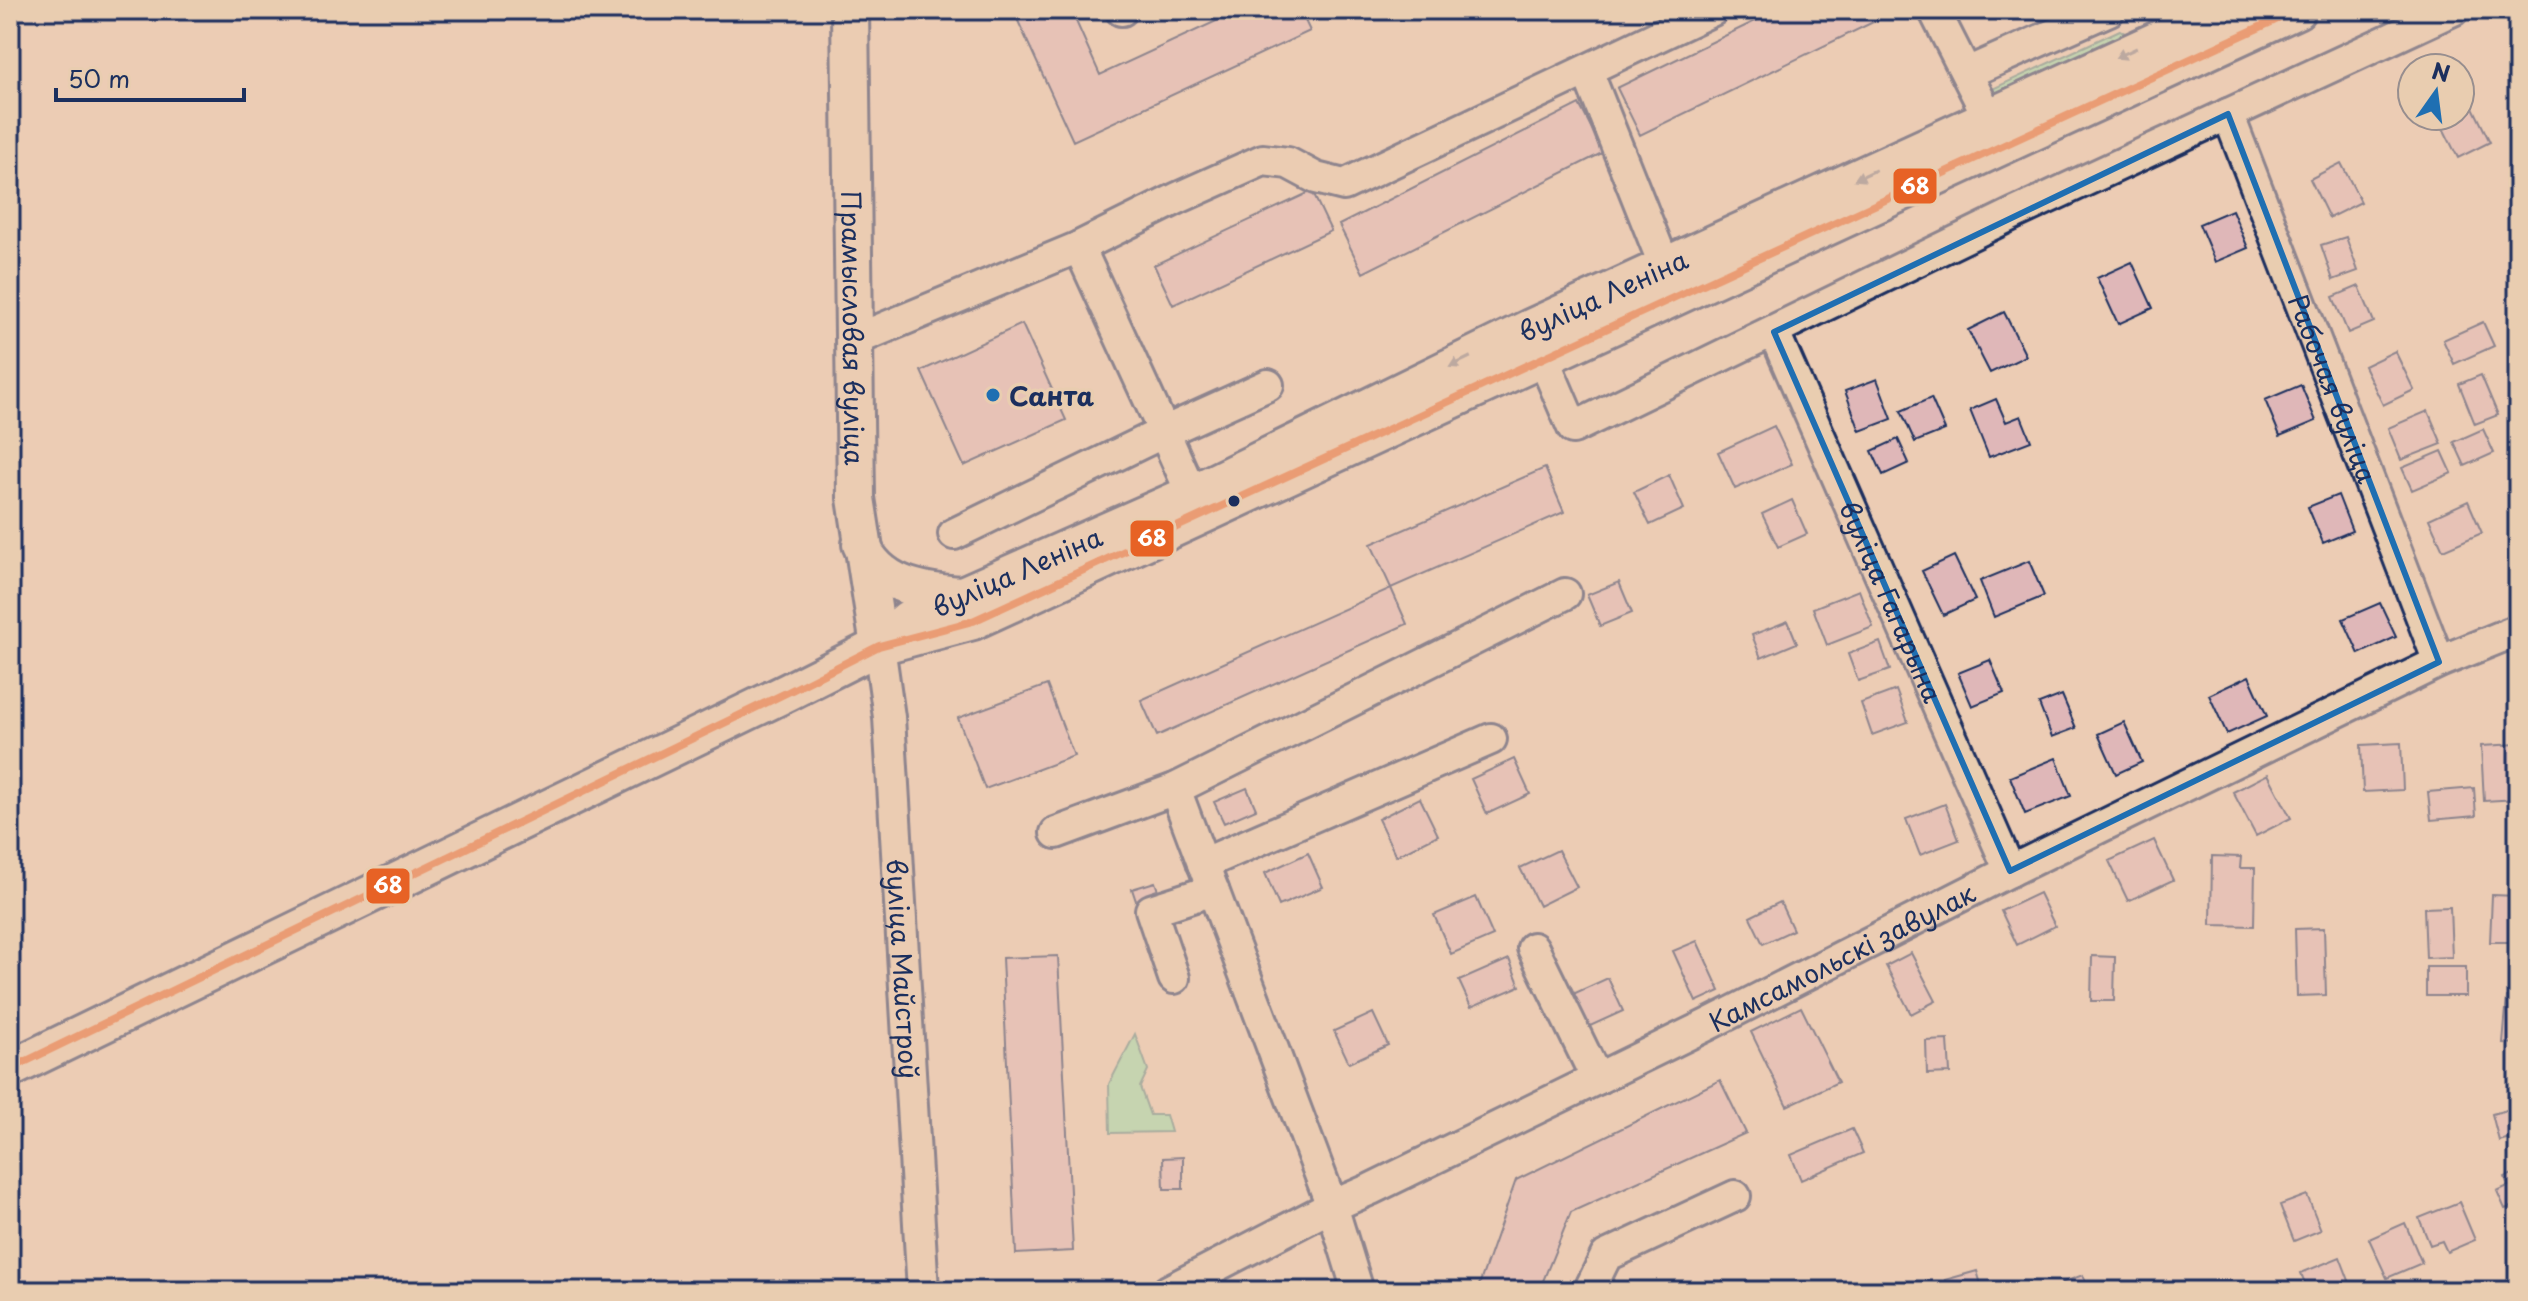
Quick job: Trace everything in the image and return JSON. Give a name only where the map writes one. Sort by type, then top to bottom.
[{"type":"main road","name":"Прамысловая вуліца","points":[[850,10],[856,498],[879,646]]},
{"type":"main road","name":"вуліца Леніна","points":[[879,646],[973,621],[1197,504],[1536,343],[1996,131],[2223,10]]},
{"type":"main road","name":"вуліца Леніна","points":[[2181,32],[2297,10]]},
{"type":"main road","name":"вуліца Леніна","points":[[879,646],[908,619],[960,595],[1197,504]]},
{"type":"main road","points":[[861,543],[867,557],[880,571],[907,588],[924,593],[960,595]]},
{"type":"main road","points":[[10,1069],[879,646]]},
{"type":"street","points":[[855,340],[1079,247],[1263,160],[1288,163],[1316,178],[1344,185],[1713,10]]},
{"type":"street","points":[[1934,10],[1996,131]]},
{"type":"street","points":[[1967,73],[2109,10]]},
{"type":"street","points":[[1536,343],[1573,428],[2013,214],[2453,10]]},
{"type":"street","points":[[1587,71],[1671,282]]},
{"type":"street","name":"Рабочая вуліца","points":[[2228,114],[2439,662]]},
{"type":"street","points":[[1079,247],[1197,504]]},
{"type":"street","name":"вуліца Гагарына","points":[[1774,332],[2010,871]]},
{"type":"street","points":[[954,534],[1268,385]]},
{"type":"street","points":[[1056,833],[1175,789],[1565,594]]},
{"type":"street","name":"Камсамольскі завулак","points":[[1168,1291],[1332,1206],[1597,1079],[2010,871],[2439,662],[2518,630]]},
{"type":"street","name":"вуліца Майстроў","points":[[879,646],[889,717],[923,1291]]},
{"type":"street","points":[[1174,978],[1151,910],[1208,877],[1491,739]]},
{"type":"street","points":[[1175,789],[1332,1206],[1358,1291]]},
{"type":"street","points":[[1533,948],[1597,1079]]},
{"type":"street","points":[[1589,1291],[1606,1256],[1735,1196]]},
{"type":"highlighted area","points":[[2228,114],[2439,662],[2010,871],[1774,332]]},
{"type":"green space","points":[[2120,30],[2128,35],[1989,104],[1988,91]]},
{"type":"green space","points":[[1135,1034],[1148,1070],[1140,1087],[1150,1115],[1166,1115],[1171,1132],[1110,1133],[1109,1084]]},
{"type":"building","points":[[1013,10],[1071,10],[1100,75],[1240,10],[1300,10],[1310,31],[1073,141]]},
{"type":"building","points":[[1778,10],[1898,10],[1640,135],[1617,88]]},
{"type":"building","points":[[1579,104],[1604,152],[1363,273],[1339,225]]},
{"type":"building","points":[[2476,113],[2490,142],[2458,158],[2445,132],[2476,132]]},
{"type":"building","points":[[2341,163],[2361,202],[2329,218],[2310,179]]},
{"type":"building","points":[[1312,191],[1331,231],[1173,305],[1154,265]]},
{"type":"building","points":[[2232,210],[2248,248],[2215,262],[2199,224]]},
{"type":"building","points":[[2346,237],[2358,271],[2333,280],[2321,245]]},
{"type":"building","points":[[2132,262],[2153,308],[2118,324],[2097,278]]},
{"type":"building","points":[[2359,286],[2374,322],[2348,333],[2333,297]]},
{"type":"building","points":[[2004,312],[2026,356],[1990,373],[1968,330]]},
{"type":"building","points":[[2483,322],[2494,346],[2454,364],[2443,340]]},
{"type":"building","name":"Санта","points":[[1022,324],[1066,420],[964,466],[921,371]]},
{"type":"building","points":[[2395,351],[2414,390],[2383,405],[2364,366]]},
{"type":"building","points":[[2481,375],[2498,415],[2475,424],[2459,384]]},
{"type":"building","points":[[1877,379],[1892,419],[1860,431],[1845,391]]},
{"type":"building","points":[[2301,385],[2316,421],[2280,436],[2265,400]]},
{"type":"building","points":[[1931,398],[1945,430],[1915,442],[1901,411]]},
{"type":"building","points":[[1996,399],[2006,422],[2021,416],[2031,441],[1989,457],[1970,410]]},
{"type":"building","points":[[2428,411],[2442,444],[2401,460],[2388,428]]},
{"type":"building","points":[[1774,426],[1792,464],[1735,489],[1718,452]]},
{"type":"building","points":[[2483,429],[2494,453],[2465,466],[2454,442]]},
{"type":"building","points":[[1898,439],[1909,463],[1883,475],[1872,451]]},
{"type":"building","points":[[2442,451],[2452,473],[2412,490],[2402,468]]},
{"type":"building","points":[[1545,468],[1564,512],[1391,588],[1371,544]]},
{"type":"building","points":[[1669,475],[1684,509],[1650,525],[1634,492]]},
{"type":"building","points":[[2338,495],[2352,531],[2323,543],[2308,507]]},
{"type":"building","points":[[1792,500],[1807,534],[1778,547],[1762,514]]},
{"type":"building","points":[[2468,501],[2482,533],[2443,550],[2429,519]]},
{"type":"building","points":[[1954,556],[1975,600],[1943,615],[1922,571]]},
{"type":"building","points":[[2029,561],[2044,596],[1994,617],[1980,581]]},
{"type":"building","points":[[1619,582],[1632,613],[1600,626],[1587,595]]},
{"type":"building","points":[[1391,588],[1407,624],[1157,736],[1141,700]]},
{"type":"building","points":[[1859,590],[1873,627],[1827,645],[1813,608]]},
{"type":"building","points":[[2380,603],[2396,637],[2359,654],[2343,619]]},
{"type":"building","points":[[1788,621],[1797,643],[1761,658],[1752,635]]},
{"type":"building","points":[[1880,642],[1890,670],[1858,681],[1848,654]]},
{"type":"building","points":[[1990,660],[2004,693],[1972,706],[1958,673]]},
{"type":"building","points":[[2249,676],[2267,716],[2227,734],[2209,695]]},
{"type":"building","points":[[1047,685],[1074,756],[985,789],[958,718]]},
{"type":"building","points":[[1896,690],[1908,722],[1872,735],[1861,703]]},
{"type":"building","points":[[2062,695],[2076,728],[2052,737],[2039,704]]},
{"type":"building","points":[[2124,722],[2142,762],[2116,774],[2098,734]]},
{"type":"building","points":[[2401,743],[2403,790],[2363,792],[2361,745]]},
{"type":"building","points":[[2518,744],[2518,799],[2484,801],[2481,746]]},
{"type":"building","points":[[2056,758],[2071,796],[2025,814],[2010,777]]},
{"type":"building","points":[[1514,759],[1530,794],[1487,814],[1471,779]]},
{"type":"building","points":[[2268,774],[2291,818],[2256,836],[2233,792]]},
{"type":"building","points":[[1247,788],[1256,809],[1224,823],[1214,802]]},
{"type":"building","points":[[2474,788],[2476,816],[2431,820],[2428,792]]},
{"type":"building","points":[[1420,798],[1438,835],[1396,856],[1378,819]]},
{"type":"building","points":[[1945,804],[1959,840],[1920,855],[1906,819]]},
{"type":"building","points":[[2154,840],[2173,880],[2128,901],[2109,861]]},
{"type":"building","points":[[1558,850],[1577,887],[1539,906],[1520,868]]},
{"type":"building","points":[[1308,853],[1323,887],[1279,906],[1265,873]]},
{"type":"building","points":[[2212,856],[2241,857],[2240,868],[2255,868],[2254,926],[2211,925]]},
{"type":"building","points":[[1155,882],[1160,896],[1137,904],[1132,889]]},
{"type":"building","points":[[2039,893],[2055,926],[2017,945],[2001,911]]},
{"type":"building","points":[[2492,895],[2518,896],[2518,942],[2490,942]]},
{"type":"building","points":[[1476,897],[1493,936],[1451,954],[1434,915]]},
{"type":"building","points":[[1780,902],[1793,930],[1763,944],[1750,917]]},
{"type":"building","points":[[2450,907],[2452,957],[2426,958],[2424,908]]},
{"type":"building","points":[[2324,928],[2326,995],[2297,996],[2295,929]]},
{"type":"building","points":[[1697,941],[1720,991],[1696,1002],[1673,951]]},
{"type":"building","points":[[1911,953],[1936,1001],[1911,1014],[1886,966]]},
{"type":"building","points":[[1058,956],[1073,1251],[1016,1254],[1002,958]]},
{"type":"building","points":[[2092,956],[2115,957],[2114,1001],[2091,1001]]},
{"type":"building","points":[[1509,959],[1520,986],[1471,1007],[1459,981]]},
{"type":"building","points":[[2426,967],[2466,967],[2466,996],[2426,996]]},
{"type":"building","points":[[1608,978],[1623,1011],[1588,1027],[1573,994]]},
{"type":"building","points":[[2507,997],[2518,997],[2518,1044],[2503,1043]]},
{"type":"building","points":[[1801,1007],[1838,1082],[1787,1106],[1751,1032]]},
{"type":"building","points":[[1373,1013],[1388,1045],[1349,1063],[1334,1031]]},
{"type":"building","points":[[1948,1040],[1950,1073],[1927,1074],[1926,1041]]},
{"type":"building","points":[[1720,1080],[1746,1133],[1571,1212],[1539,1291],[1477,1291],[1516,1180]]},
{"type":"building","points":[[2518,1107],[2518,1136],[2499,1141],[2492,1114]]},
{"type":"building","points":[[1852,1129],[1863,1153],[1801,1180],[1791,1155]]},
{"type":"building","points":[[1183,1157],[1183,1189],[1164,1189],[1163,1158]]},
{"type":"building","points":[[2518,1172],[2518,1217],[2514,1206],[2505,1209],[2497,1191],[2508,1186],[2505,1177]]},
{"type":"building","points":[[2307,1195],[2321,1230],[2294,1241],[2280,1205]]},
{"type":"building","points":[[2459,1202],[2475,1240],[2447,1252],[2442,1241],[2430,1245],[2419,1218]]},
{"type":"building","points":[[2405,1223],[2422,1263],[2387,1278],[2369,1239]]},
{"type":"building","points":[[2340,1257],[2353,1291],[2308,1291],[2301,1273]]},
{"type":"building","points":[[1977,1271],[1983,1291],[1949,1291],[1945,1280]]},
{"type":"building","points":[[2083,1275],[2089,1291],[2064,1291],[2061,1283]]},
{"type":"transit line","name":"68","points":[[10,1069],[879,646],[973,621],[2297,10]]},
{"type":"place","name":"Санта","points":[[993,395]]}]
